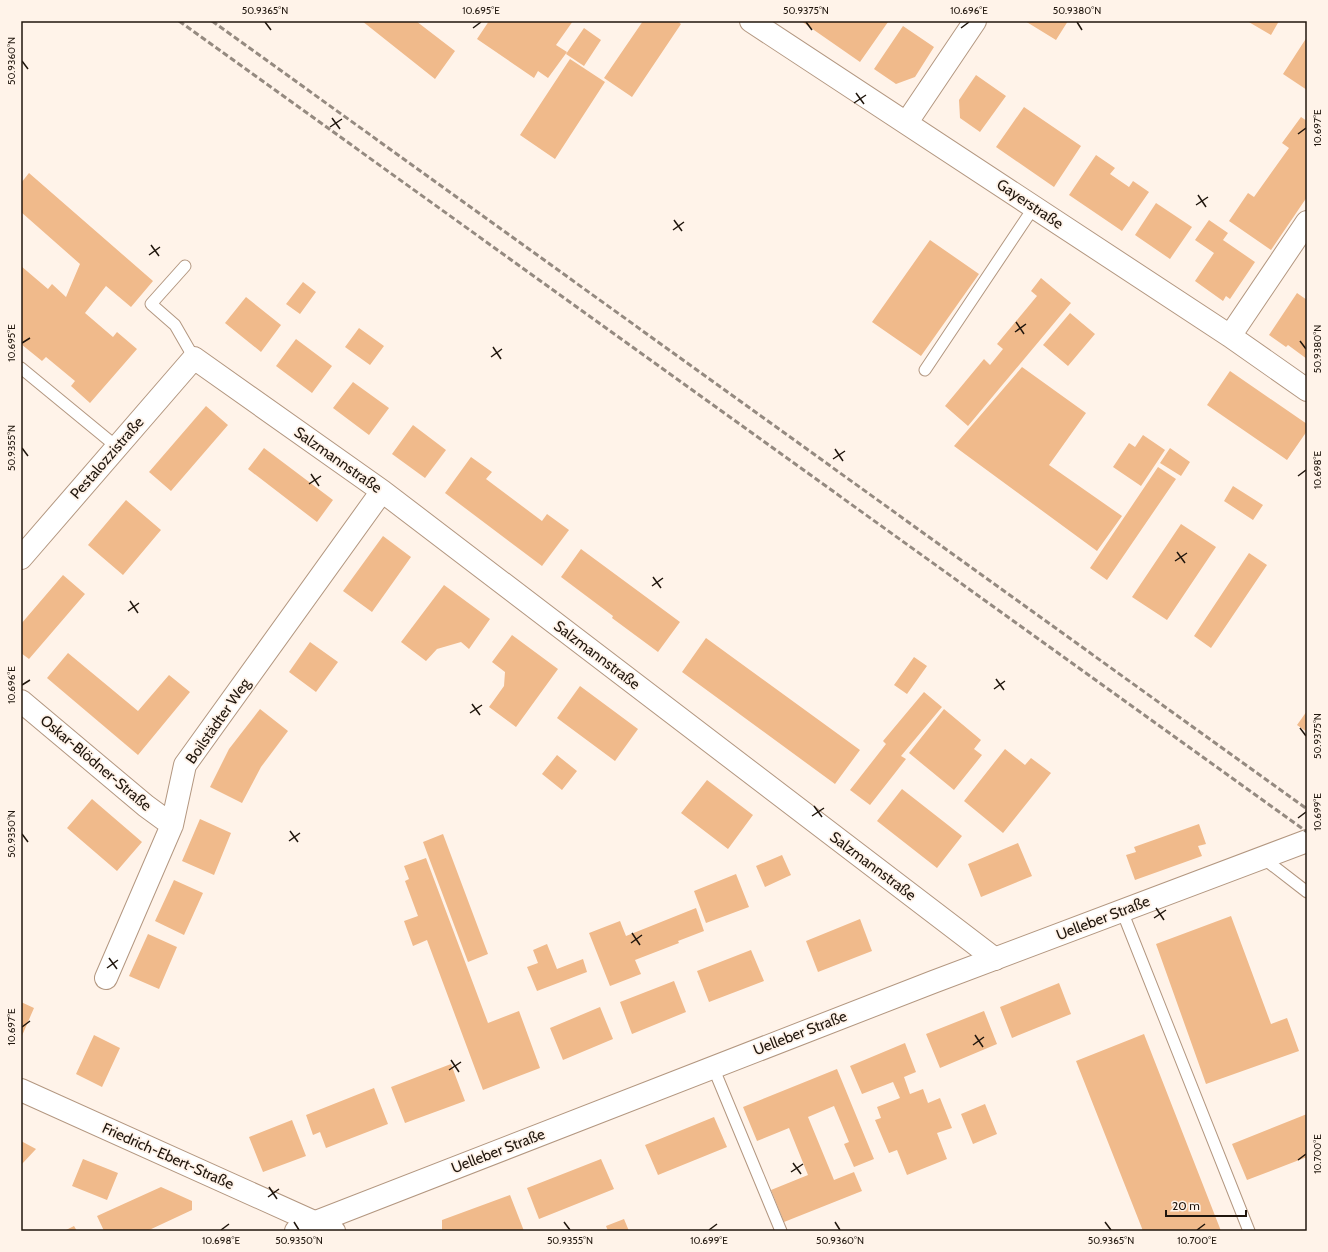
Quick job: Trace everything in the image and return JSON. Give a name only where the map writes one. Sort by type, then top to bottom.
[{"type":"street","name":"Gayerstraße","points":[[751,21],[907,122],[1230,336],[1307,390]]},
{"type":"street","points":[[907,122],[975,21]]},
{"type":"street","points":[[1230,336],[1307,222]]},
{"type":"street","name":"Pestalozzistraße","points":[[21,558],[194,358]]},
{"type":"street","name":"Salzmannstraße","points":[[194,358],[382,491],[995,959]]},
{"type":"street","name":"Boilstädter Weg","points":[[106,978],[172,825],[185,765],[382,491]]},
{"type":"street","name":"Oskar-Blödner-Straße","points":[[21,701],[146,806],[172,825]]},
{"type":"street","name":"Uelleber Straße","points":[[296,1231],[325,1227],[713,1067],[1307,841]]},
{"type":"street","name":"Friedrich-Ebert-Straße","points":[[21,1090],[325,1227]]},
{"type":"lane","points":[[925,370],[1034,207]]},
{"type":"lane","points":[[185,266],[151,304],[175,325],[194,358]]},
{"type":"lane","points":[[21,368],[117,447]]},
{"type":"lane","points":[[1263,858],[1307,892]]},
{"type":"lane","points":[[1122,911],[1249,1231]]},
{"type":"lane","points":[[713,1067],[781,1231]]},
{"type":"building","points":[[362,21],[416,21],[455,51],[435,79]]},
{"type":"building","points":[[489,21],[573,21],[556,45],[567,52],[548,78],[538,71],[534,78],[477,39]]},
{"type":"building","points":[[643,21],[677,21],[681,24],[632,97],[604,78]]},
{"type":"building","points":[[801,21],[887,21],[888,22],[860,62]]},
{"type":"building","points":[[1025,21],[1068,21],[1056,40]]},
{"type":"building","points":[[1247,21],[1279,21],[1271,35]]},
{"type":"building","points":[[903,26],[934,47],[915,77],[896,84],[874,69]]},
{"type":"building","points":[[584,28],[601,40],[584,66],[566,54]]},
{"type":"building","points":[[1307,37],[1307,90],[1283,74]]},
{"type":"building","points":[[570,59],[605,82],[555,159],[520,135]]},
{"type":"building","points":[[976,75],[1006,96],[980,132],[960,118],[959,100]]},
{"type":"building","points":[[1024,107],[1081,146],[1054,187],[996,147]]},
{"type":"building","points":[[1301,117],[1307,121],[1307,197],[1271,250],[1229,221],[1248,193],[1254,197],[1289,148],[1282,143]]},
{"type":"building","points":[[1096,155],[1115,168],[1110,174],[1129,187],[1133,181],[1149,192],[1122,231],[1069,195]]},
{"type":"building","points":[[29,173],[153,281],[131,307],[106,286],[85,313],[113,337],[117,332],[137,349],[90,403],[71,386],[75,381],[46,357],[42,361],[21,344],[21,266],[48,289],[52,284],[66,297],[80,264],[21,212],[21,183]]},
{"type":"building","points":[[1156,203],[1192,227],[1170,259],[1135,235]]},
{"type":"building","points":[[1209,220],[1228,233],[1223,240],[1255,262],[1230,299],[1226,296],[1223,301],[1195,281],[1214,253],[1195,240]]},
{"type":"building","points":[[930,240],[979,274],[921,356],[872,322]]},
{"type":"building","points":[[1041,278],[1071,303],[968,426],[945,406],[984,359],[990,365],[1003,349],[997,344],[1037,296],[1031,291]]},
{"type":"building","points":[[303,282],[316,292],[300,314],[286,304]]},
{"type":"building","points":[[1297,293],[1307,300],[1307,359],[1288,345],[1286,347],[1269,335]]},
{"type":"building","points":[[246,297],[281,325],[261,352],[225,323]]},
{"type":"building","points":[[1070,313],[1095,334],[1068,366],[1043,345]]},
{"type":"building","points":[[359,328],[384,346],[370,365],[345,347]]},
{"type":"building","points":[[296,339],[332,366],[312,393],[276,366]]},
{"type":"building","points":[[1022,367],[1086,413],[1049,465],[1122,516],[1097,551],[954,446]]},
{"type":"building","points":[[1230,371],[1307,424],[1307,431],[1287,460],[1207,405]]},
{"type":"building","points":[[353,382],[389,408],[369,435],[333,408]]},
{"type":"building","points":[[206,406],[228,425],[171,491],[149,472]]},
{"type":"building","points":[[413,425],[446,450],[425,478],[392,454]]},
{"type":"building","points":[[1143,435],[1165,450],[1141,486],[1113,467],[1129,443],[1135,447]]},
{"type":"building","points":[[264,448],[333,500],[317,522],[248,469]]},
{"type":"building","points":[[1170,448],[1190,462],[1181,476],[1160,463]]},
{"type":"building","points":[[471,457],[492,472],[486,479],[542,521],[547,514],[569,530],[542,566],[445,493]]},
{"type":"building","points":[[1158,467],[1176,479],[1107,580],[1090,568]]},
{"type":"building","points":[[1233,486],[1263,505],[1253,520],[1224,501]]},
{"type":"building","points":[[126,500],[161,530],[123,575],[88,545]]},
{"type":"building","points":[[1181,524],[1216,547],[1167,620],[1132,597]]},
{"type":"building","points":[[383,536],[411,557],[372,612],[343,591]]},
{"type":"building","points":[[581,549],[680,622],[658,652],[612,618],[613,616],[561,577]]},
{"type":"building","points":[[1249,553],[1267,565],[1211,648],[1194,636]]},
{"type":"building","points":[[63,575],[85,594],[29,659],[21,653],[21,624]]},
{"type":"building","points":[[444,585],[490,619],[469,649],[461,642],[437,649],[426,661],[401,642]]},
{"type":"building","points":[[512,635],[558,669],[516,727],[489,707],[504,686],[505,672],[492,662]]},
{"type":"building","points":[[706,638],[860,750],[835,784],[682,672]]},
{"type":"building","points":[[310,642],[338,662],[316,692],[289,672]]},
{"type":"building","points":[[68,653],[138,711],[169,675],[190,692],[138,755],[47,678]]},
{"type":"building","points":[[914,657],[927,666],[907,694],[894,685]]},
{"type":"building","points":[[580,686],[638,729],[615,761],[557,718]]},
{"type":"building","points":[[924,692],[942,707],[901,756],[906,759],[870,805],[850,790],[886,744],[883,741]]},
{"type":"building","points":[[260,709],[288,731],[261,767],[242,803],[210,787],[229,749]]},
{"type":"building","points":[[944,709],[981,740],[974,749],[982,755],[954,790],[909,753]]},
{"type":"building","points":[[1307,711],[1307,732],[1297,725]]},
{"type":"building","points":[[1005,749],[1025,765],[1031,758],[1051,773],[1003,833],[964,801]]},
{"type":"building","points":[[557,755],[577,771],[562,790],[542,774]]},
{"type":"building","points":[[707,780],[753,815],[728,849],[681,813]]},
{"type":"building","points":[[902,789],[962,836],[937,868],[877,821]]},
{"type":"building","points":[[92,799],[142,842],[117,871],[67,828]]},
{"type":"building","points":[[200,819],[231,833],[214,875],[182,861]]},
{"type":"building","points":[[1199,824],[1206,844],[1198,846],[1202,856],[1135,880],[1126,855],[1136,852],[1134,847]]},
{"type":"building","points":[[443,834],[488,954],[468,962],[423,842]]},
{"type":"building","points":[[1018,843],[1032,876],[981,897],[968,864]]},
{"type":"building","points":[[782,855],[791,875],[765,887],[756,866]]},
{"type":"building","points":[[426,858],[488,1023],[519,1011],[540,1068],[483,1090],[427,940],[413,946],[404,921],[418,916],[405,881],[409,879],[404,866]]},
{"type":"building","points":[[736,874],[749,907],[706,923],[694,891]]},
{"type":"building","points":[[174,880],[203,893],[184,935],[155,921]]},
{"type":"building","points":[[696,908],[704,931],[678,941],[679,943],[635,960],[641,974],[610,986],[589,933],[620,921],[626,936]]},
{"type":"building","points":[[1231,916],[1271,1024],[1287,1018],[1299,1051],[1206,1084],[1156,944]]},
{"type":"building","points":[[860,919],[872,951],[818,972],[806,941]]},
{"type":"building","points":[[148,934],[177,947],[159,989],[129,976]]},
{"type":"building","points":[[547,944],[557,969],[583,959],[587,972],[537,991],[527,967],[538,963],[533,950]]},
{"type":"building","points":[[751,950],[764,981],[709,1002],[697,971]]},
{"type":"building","points":[[674,981],[686,1012],[632,1034],[620,1002]]},
{"type":"building","points":[[1059,983],[1071,1014],[1012,1038],[1000,1007]]},
{"type":"building","points":[[21,1002],[34,1008],[21,1038]]},
{"type":"building","points":[[600,1007],[613,1039],[563,1060],[550,1028]]},
{"type":"building","points":[[984,1011],[997,1044],[940,1068],[926,1034]]},
{"type":"building","points":[[1144,1034],[1221,1231],[1143,1231],[1076,1061]]},
{"type":"building","points":[[94,1035],[120,1048],[102,1087],[76,1074]]},
{"type":"building","points":[[905,1043],[916,1072],[904,1077],[910,1094],[923,1089],[928,1103],[940,1098],[952,1128],[937,1133],[947,1159],[907,1175],[897,1150],[889,1153],[875,1120],[881,1118],[877,1107],[900,1098],[893,1082],[862,1094],[850,1066]]},
{"type":"building","points":[[451,1064],[465,1101],[405,1123],[391,1087]]},
{"type":"building","points":[[837,1069],[874,1159],[854,1167],[844,1144],[849,1142],[834,1106],[808,1117],[834,1180],[854,1172],[862,1191],[784,1222],[771,1190],[808,1175],[789,1128],[757,1141],[743,1107]]},
{"type":"building","points":[[374,1088],[388,1124],[326,1148],[320,1132],[313,1135],[306,1115]]},
{"type":"building","points":[[985,1104],[997,1134],[973,1144],[961,1114]]},
{"type":"building","points":[[1307,1114],[1307,1157],[1247,1180],[1232,1144]]},
{"type":"building","points":[[714,1117],[727,1147],[658,1175],[645,1145]]},
{"type":"building","points":[[292,1120],[306,1156],[263,1172],[249,1137]]},
{"type":"building","points":[[21,1141],[36,1149],[21,1165]]},
{"type":"building","points":[[83,1159],[118,1173],[107,1200],[72,1186]]},
{"type":"building","points":[[601,1159],[614,1189],[539,1219],[527,1188]]},
{"type":"building","points":[[161,1187],[192,1201],[192,1210],[147,1231],[104,1231],[97,1216]]},
{"type":"building","points":[[510,1195],[524,1231],[442,1231],[442,1220]]},
{"type":"building","points":[[624,1219],[629,1231],[608,1231],[606,1226]]},
{"type":"building","points":[[74,1226],[77,1231],[64,1231]]},
{"type":"railway","points":[[179,21],[1307,832]]},
{"type":"railway","points":[[212,21],[1307,809]]}]
